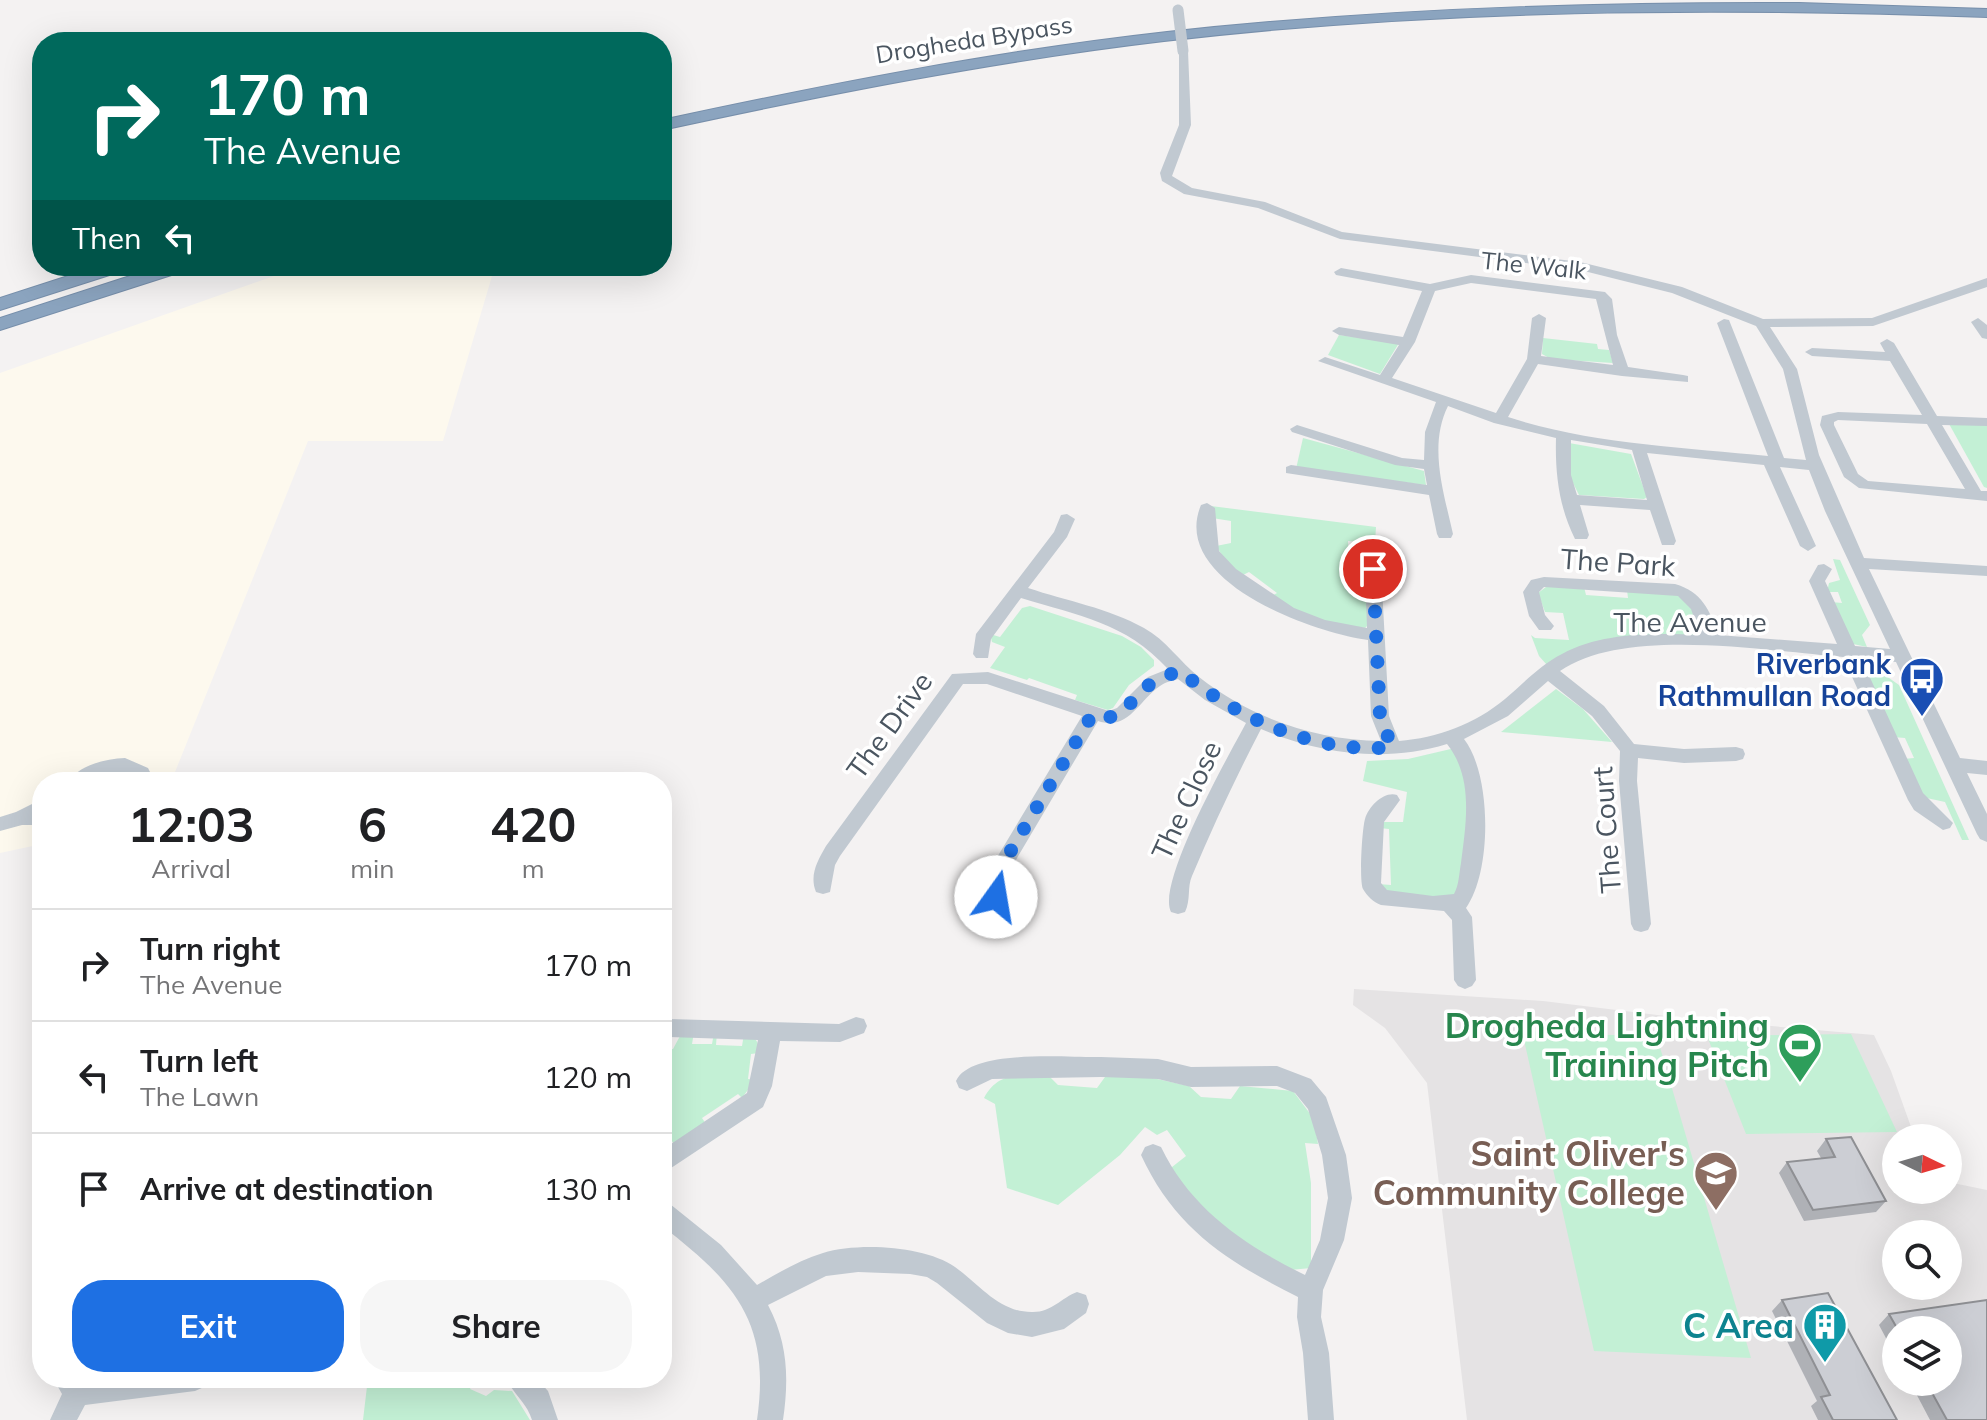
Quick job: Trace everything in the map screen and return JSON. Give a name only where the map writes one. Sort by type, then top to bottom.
[{"type":"highway","name":"Drogheda Bypass","points":[[672,110],[829,76],[1103,32],[1333,10],[1539,0]]},
{"type":"highway","points":[[1797,0],[1966,9],[1987,13]]},
{"type":"highway","name":"Drogheda Bypass","points":[[672,123],[833,87],[1115,43],[1236,29],[1571,7],[1678,5],[1885,12],[1966,9]]},
{"type":"highway","points":[[1966,9],[1987,6]]},
{"type":"highway","points":[[0,294],[62,276]]},
{"type":"highway","points":[[0,304],[87,276]]},
{"type":"highway","points":[[0,327],[150,276]]},
{"type":"street","points":[[1177,5],[1183,51],[1185,125],[1166,178],[1178,187],[1261,205],[1340,235],[1561,263],[1631,278],[1677,290],[1761,323],[1873,322],[1987,282]]},
{"type":"street","name":"The Walk","points":[[1341,272],[1372,272],[1430,288],[1471,279],[1600,295],[1605,299],[1610,335],[1622,372]]},
{"type":"street","points":[[1384,380],[1408,342],[1430,288]]},
{"type":"street","points":[[1499,420],[1534,359],[1539,318]]},
{"type":"street","points":[[1978,322],[1987,335]]},
{"type":"street","points":[[1724,323],[1742,352],[1774,462],[1808,546]]},
{"type":"street","points":[[1761,323],[1790,369],[1814,466],[1987,834]]},
{"type":"street","points":[[1339,331],[1408,342]]},
{"type":"street","points":[[1887,343],[1982,495]]},
{"type":"street","points":[[1812,352],[1896,357]]},
{"type":"street","points":[[1534,359],[1683,379]]},
{"type":"street","points":[[1325,361],[1499,420],[1564,434],[1638,447],[1814,466]]},
{"type":"street","points":[[1444,401],[1434,420],[1432,465],[1445,534]]},
{"type":"street","points":[[1982,495],[1877,487],[1857,482],[1827,425],[1827,419],[1987,422]]},
{"type":"street","points":[[1297,429],[1400,462],[1432,465]]},
{"type":"street","points":[[1564,434],[1563,475],[1581,535]]},
{"type":"street","points":[[1638,447],[1668,541]]},
{"type":"street","points":[[1291,470],[1437,491]]},
{"type":"street","points":[[1568,499],[1655,505]]},
{"type":"street","points":[[1207,508],[1207,530],[1213,556],[1274,605],[1321,627],[1376,635]]},
{"type":"street","points":[[982,654],[982,638],[1061,533],[1067,519]]},
{"type":"street","points":[[1800,529],[1822,530]]},
{"type":"street","points":[[1362,554],[1373,569],[1380,716],[1392,747]]},
{"type":"street","points":[[1857,563],[1987,571]]},
{"type":"street","points":[[1824,569],[1817,581],[1830,596],[1848,651],[1915,795],[1921,805],[1943,823]]},
{"type":"street","name":"The Park","points":[[1545,626],[1537,616],[1531,592],[1537,584],[1544,582],[1677,590],[1686,592],[1697,602],[1711,642]]},
{"type":"street","name":"The Avenue","points":[[1018,591],[1138,632],[1158,646],[1180,671],[1210,695],[1256,721],[1339,744],[1366,748],[1392,747],[1451,736],[1490,719],[1548,671],[1577,654],[1604,646],[1711,642],[1904,657]]},
{"type":"street","points":[[996,897],[997,874],[1092,715],[1116,717],[1154,681],[1180,671]]},
{"type":"street","name":"The Court","points":[[1548,671],[1598,711],[1629,750],[1628,781],[1641,924]]},
{"type":"street","name":"The Drive","points":[[823,886],[825,865],[833,851],[958,678],[988,678],[1092,715]]},
{"type":"street","name":"The Close","points":[[1178,906],[1180,881],[1220,790],[1256,721]]},
{"type":"street","points":[[1390,800],[1374,820],[1372,889],[1381,897],[1451,905],[1464,898],[1475,790],[1473,769],[1466,751],[1451,736]]},
{"type":"street","points":[[1629,750],[1679,755],[1736,754]]},
{"type":"street","points":[[93,772],[119,765],[142,772]]},
{"type":"street","points":[[1957,765],[1987,768]]},
{"type":"street","points":[[0,824],[32,818]]},
{"type":"street","points":[[1451,905],[1462,917],[1465,980]]},
{"type":"street","points":[[672,1028],[840,1033],[856,1026]]},
{"type":"street","points":[[672,1156],[755,1100],[761,1086],[771,1030]]},
{"type":"street","points":[[967,1081],[989,1069],[1101,1067],[1158,1069],[1191,1077],[1277,1076],[1303,1086],[1318,1104],[1334,1155],[1340,1198],[1332,1240],[1311,1290],[1309,1317],[1316,1353],[1321,1420]]},
{"type":"street","points":[[1153,1155],[1160,1174],[1174,1193],[1216,1237],[1246,1258],[1311,1290]]},
{"type":"street","points":[[672,1220],[722,1259],[755,1299],[766,1324],[776,1366],[775,1400],[770,1420]]},
{"type":"street","points":[[755,1299],[829,1263],[919,1263],[943,1272],[982,1306],[1006,1319],[1038,1326],[1061,1320],[1077,1304]]},
{"type":"street","points":[[63,1420],[71,1388]]},
{"type":"street","points":[[528,1388],[539,1400],[545,1420]]},
{"type":"shaded area","points":[[274,276],[492,276],[443,441],[308,441],[175,772],[32,772],[32,846],[0,853],[0,373]]},
{"type":"shaded area","name":"Saint Oliver's Community College","points":[[1354,989],[1543,1001],[1690,1019],[1874,1035],[1910,1124],[1882,1124],[1882,1204],[1962,1204],[1962,1185],[1987,1190],[1987,1420],[1467,1420],[1427,1083],[1385,1028],[1353,1005]]},
{"type":"green space","points":[[1339,335],[1399,343],[1380,374],[1328,355]]},
{"type":"green space","points":[[1543,338],[1597,344],[1598,349],[1609,350],[1613,363],[1551,359],[1542,354]]},
{"type":"green space","points":[[1948,422],[1987,425],[1987,488],[1984,487]]},
{"type":"green space","points":[[1303,438],[1424,471],[1426,485],[1296,469]]},
{"type":"green space","points":[[1569,443],[1631,454],[1647,497],[1579,495],[1569,475]]},
{"type":"green space","points":[[1211,506],[1376,527],[1375,543],[1348,541],[1349,565],[1362,567],[1369,576],[1358,575],[1359,594],[1368,595],[1368,625],[1365,628],[1319,621],[1270,597],[1277,593],[1249,572],[1241,576],[1230,567],[1216,546],[1231,543],[1231,521],[1212,518]]},
{"type":"green space","points":[[1833,559],[1840,560],[1870,625],[1862,635],[1867,647],[1853,644],[1831,602],[1842,603],[1838,592],[1827,592],[1829,583],[1840,580]]},
{"type":"green space","points":[[1546,587],[1584,587],[1586,595],[1628,598],[1627,590],[1676,593],[1688,598],[1701,636],[1640,639],[1547,665],[1539,656],[1531,635],[1535,638],[1569,640],[1563,613],[1545,612],[1538,593]]},
{"type":"green space","points":[[1030,606],[1122,636],[1141,647],[1154,660],[1154,666],[1129,685],[1113,708],[1108,710],[1075,700],[1077,695],[990,668],[1005,647],[992,642],[990,634],[1000,637],[1022,608]]},
{"type":"green space","points":[[1874,658],[1882,673],[1899,685],[1969,840],[1962,840],[1945,802],[1922,797],[1903,759],[1914,758],[1905,738],[1893,737],[1859,660]]},
{"type":"green space","points":[[1556,689],[1583,709],[1612,742],[1501,732]]},
{"type":"green space","points":[[1455,748],[1470,783],[1462,886],[1452,899],[1392,894],[1378,884],[1391,885],[1389,829],[1379,828],[1381,822],[1403,822],[1407,792],[1363,781],[1367,761],[1408,759]]},
{"type":"green space","points":[[1522,1031],[1657,1037],[1751,1358],[1594,1351]]},
{"type":"green space","points":[[694,1032],[692,1044],[712,1044],[714,1033],[717,1033],[716,1045],[742,1046],[744,1034],[754,1038],[759,1053],[751,1054],[748,1079],[755,1080],[742,1098],[738,1094],[702,1118],[706,1124],[675,1145],[672,1141],[672,1049],[680,1036]]},
{"type":"green space","name":"Drogheda Lightning Training Pitch","points":[[1851,1034],[1893,1124],[1882,1124],[1882,1132],[1746,1134],[1707,1036]]},
{"type":"green space","points":[[1048,1075],[1058,1085],[1097,1088],[1105,1077],[1148,1077],[1189,1086],[1201,1097],[1231,1099],[1240,1086],[1293,1091],[1314,1119],[1318,1144],[1305,1143],[1311,1183],[1311,1268],[1290,1270],[1223,1233],[1167,1171],[1186,1156],[1167,1130],[1157,1135],[1145,1127],[1120,1155],[1058,1205],[1007,1188],[995,1104],[984,1098],[1003,1079]]},
{"type":"green space","points":[[367,1388],[470,1388],[486,1396],[494,1390],[512,1391],[530,1420],[363,1420]]},
{"type":"building","points":[[1851,1137],[1882,1194],[1882,1201],[1813,1210],[1787,1162],[1835,1157],[1826,1139]]},
{"type":"building","points":[[1828,1293],[1897,1420],[1833,1420],[1821,1397],[1830,1395],[1782,1300]]},
{"type":"building","points":[[1987,1300],[1987,1420],[1947,1420],[1934,1396],[1962,1396],[1962,1316],[1889,1314]]},
{"type":"place","name":"Riverbank Rathmullan Road","points":[[1922,718]]},
{"type":"place","name":"Drogheda Lightning Training Pitch","points":[[1800,1084]]},
{"type":"place","name":"Saint Oliver's Community College","points":[[1716,1212]]},
{"type":"place","name":"C Area","points":[[1825,1364]]},
{"type":"route","points":[[996,897],[997,874],[1092,715],[1116,717],[1154,681],[1166,675],[1180,671],[1231,708],[1286,731],[1339,744],[1379,749],[1392,747],[1380,716],[1373,569]]}]
